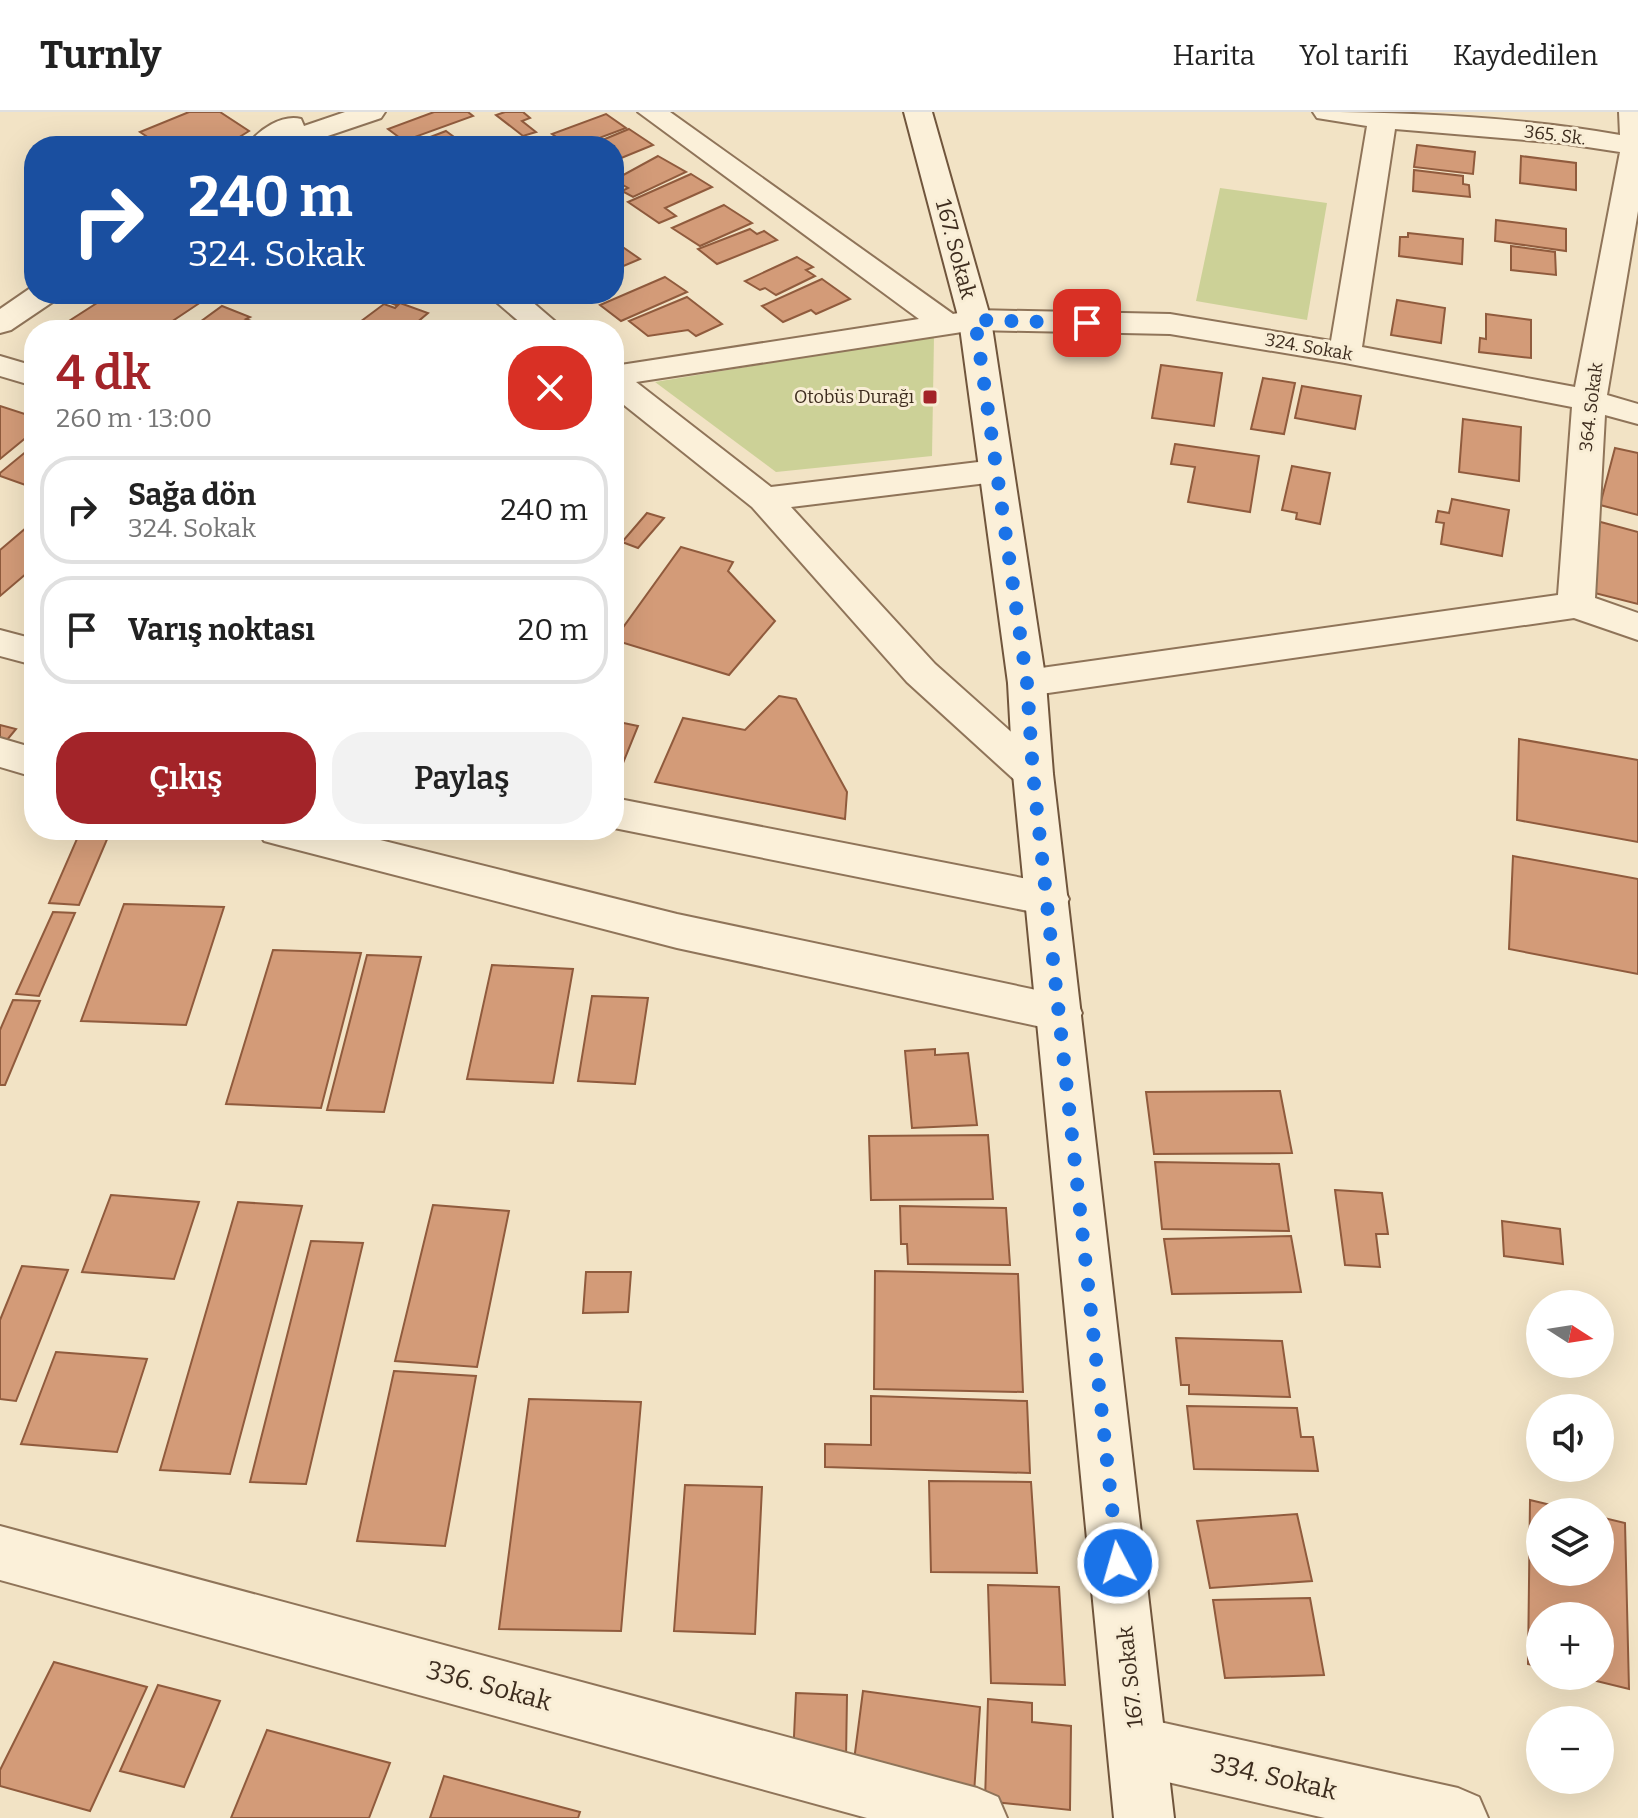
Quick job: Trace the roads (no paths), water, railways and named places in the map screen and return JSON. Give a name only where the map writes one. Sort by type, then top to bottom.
[{"type":"street","points":[[297,130],[371,112]]},
{"type":"street","points":[[652,112],[961,322]]},
{"type":"street","name":"167. Sokak","points":[[918,112],[995,471],[1027,683],[1033,774],[1144,1818]]},
{"type":"street","name":"365. Sk.","points":[[1327,112],[1382,120],[1551,133],[1637,146]]},
{"type":"street","name":"364. Sokak","points":[[1576,605],[1589,400],[1637,146],[1633,112]]},
{"type":"street","points":[[1345,353],[1382,120]]},
{"type":"street","points":[[0,323],[28,304]]},
{"type":"street","points":[[516,304],[536,320]]},
{"type":"street","name":"324. Sokak","points":[[624,377],[961,322],[1170,324],[1345,353],[1589,400],[1638,414]]},
{"type":"street","points":[[0,366],[24,373]]},
{"type":"street","points":[[624,387],[764,499],[921,673],[1033,774]]},
{"type":"street","points":[[764,499],[995,471]]},
{"type":"street","points":[[1027,683],[1576,605],[1638,627]]},
{"type":"street","points":[[0,643],[24,649]]},
{"type":"street","points":[[0,752],[24,760]]},
{"type":"street","points":[[624,815],[1048,899]]},
{"type":"street","points":[[318,840],[677,931],[1060,1013]]},
{"type":"street","name":"336. Sokak","points":[[0,1553],[977,1818]]},
{"type":"street","name":"334. Sokak","points":[[1137,1746],[1458,1818]]},
{"type":"place","name":"Otobüs Durağı","points":[[930,397]]}]
